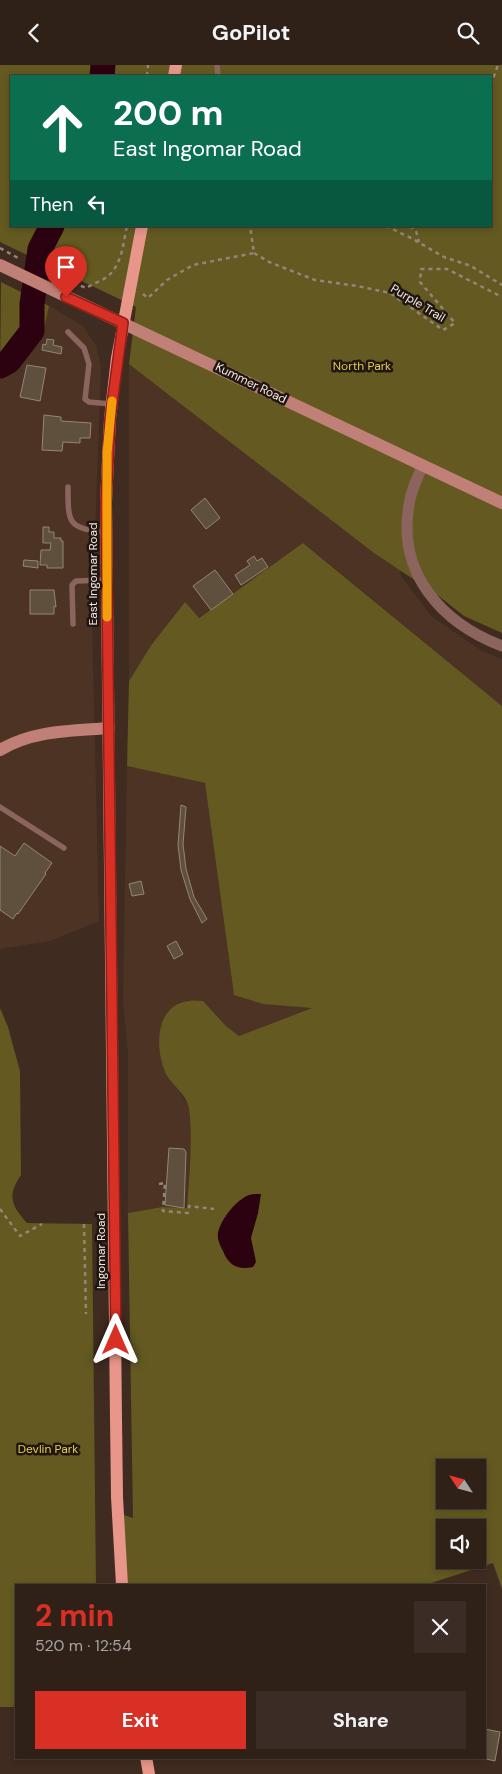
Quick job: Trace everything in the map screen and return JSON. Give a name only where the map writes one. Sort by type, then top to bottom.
[{"type":"main road","points":[[123,323],[132,286],[142,227]]},
{"type":"main road","name":"East Ingomar Road","points":[[110,916],[106,533],[107,453],[111,404],[123,323]]},
{"type":"main road","name":"Ingomar Road","points":[[110,916],[116,1447],[122,1584]]},
{"type":"main road","points":[[146,1759],[149,1774]]},
{"type":"street","name":"Kummer Road","points":[[0,265],[502,503]]},
{"type":"street","points":[[423,465],[411,495],[408,520],[408,549],[418,576],[424,587],[444,612],[474,633],[502,646]]},
{"type":"street","points":[[0,750],[17,741],[37,735],[109,727]]},
{"type":"lane","points":[[68,332],[84,348],[89,364],[85,399],[90,402],[111,404]]},
{"type":"lane","points":[[68,487],[68,514],[73,525],[82,529],[106,533]]},
{"type":"lane","points":[[73,624],[72,585],[76,581],[107,580]]},
{"type":"lane","points":[[0,807],[64,848]]},
{"type":"path","points":[[492,82],[498,65]]},
{"type":"path","points":[[62,279],[86,288],[105,278],[115,269],[119,260],[127,227]]},
{"type":"path","points":[[132,286],[148,298],[167,281],[193,265],[254,253],[250,227]]},
{"type":"path","points":[[388,227],[444,257],[471,266],[502,285]]},
{"type":"path","points":[[411,227],[416,231],[419,242]]},
{"type":"path","name":"Purple Trail","points":[[254,253],[315,280],[390,293],[443,330],[455,323],[420,282],[421,269],[447,269],[502,297]]},
{"type":"path","points":[[159,1183],[165,1183],[163,1211],[188,1213],[189,1206],[214,1209]]},
{"type":"path","points":[[0,1209],[20,1236],[42,1224]]},
{"type":"path","points":[[84,1224],[86,1314]]},
{"type":"shaded area","points":[[49,306],[83,326],[96,346],[101,367],[92,619],[99,921],[50,941],[0,949],[0,379],[31,352],[43,334]]},
{"type":"shaded area","points":[[138,358],[393,526],[401,576],[431,616],[482,651],[502,659],[502,706],[304,543],[198,618],[184,603],[152,644],[129,681],[129,364]]},
{"type":"shaded area","points":[[127,766],[205,783],[234,995],[263,1004],[314,1007],[239,1036],[226,1026],[210,1008],[189,1000],[178,1004],[168,1012],[180,1093],[189,1106],[191,1147],[187,1209],[162,1207],[128,1213],[128,1053],[123,1001]]},
{"type":"shaded area","points":[[261,1194],[251,1238],[256,1262],[253,1267],[243,1268],[235,1266],[225,1256],[219,1242],[218,1233],[226,1216],[239,1201],[249,1195]]},
{"type":"green space","name":"North Park","points":[[0,65],[502,65],[502,633],[464,616],[440,597],[374,553],[129,364],[136,307],[0,242]]},
{"type":"green space","points":[[1,282],[49,306],[43,334],[31,352],[0,379]]},
{"type":"green space","points":[[303,543],[502,706],[502,1589],[493,1563],[486,1565],[486,1519],[436,1519],[436,1569],[474,1569],[428,1584],[122,1584],[118,1513],[133,1518],[128,1213],[162,1207],[187,1208],[190,1171],[189,1109],[183,1095],[166,1074],[162,1064],[159,1042],[163,1020],[169,1011],[177,1005],[190,1001],[203,1001],[226,1026],[239,1036],[312,1008],[263,1004],[234,995],[205,783],[127,766],[129,681],[152,644],[185,602],[199,618]]},
{"type":"green space","name":"Devlin Park","points":[[0,1008],[8,1027],[20,1071],[21,1175],[14,1189],[14,1205],[27,1223],[92,1224],[96,1584],[15,1584],[15,1707],[0,1707]]},
{"type":"building","points":[[47,339],[54,340],[53,345],[62,347],[61,354],[42,350],[43,344],[46,345]]},
{"type":"building","points":[[27,365],[46,368],[40,401],[20,397]]},
{"type":"building","points":[[44,415],[61,417],[61,421],[91,423],[90,438],[80,438],[80,443],[63,442],[62,451],[42,450]]},
{"type":"building","points":[[205,498],[220,518],[206,529],[191,510]]},
{"type":"building","points":[[43,527],[49,527],[49,532],[54,532],[54,538],[61,538],[61,541],[63,541],[63,568],[47,568],[47,565],[40,565],[41,550],[50,550],[51,543],[43,543]]},
{"type":"building","points":[[254,556],[257,561],[262,558],[268,567],[241,585],[235,575],[250,565],[247,561]]},
{"type":"building","points":[[24,560],[38,561],[38,568],[23,566]]},
{"type":"building","points":[[215,570],[233,594],[211,610],[193,586]]},
{"type":"building","points":[[30,590],[54,590],[56,607],[54,606],[54,614],[30,614]]},
{"type":"building","points":[[181,805],[186,807],[183,844],[186,869],[194,897],[207,919],[202,923],[190,899],[181,870],[178,845]]},
{"type":"building","points":[[24,843],[52,863],[13,919],[0,910],[0,846],[15,856]]},
{"type":"building","points":[[141,881],[144,894],[132,896],[129,884]]},
{"type":"building","points":[[176,941],[183,954],[174,959],[167,946]]},
{"type":"building","points":[[169,1148],[184,1149],[186,1152],[184,1208],[165,1205]]},
{"type":"building","points":[[486,1729],[500,1732],[495,1761],[486,1759]]},
{"type":"waterway","points":[[102,75],[103,65]]},
{"type":"waterway","points":[[0,366],[9,361],[32,331],[32,304],[40,249],[51,227]]},
{"type":"slow traffic","points":[[107,617],[107,453],[112,401]]},
{"type":"route","points":[[66,297],[123,323],[110,419],[106,502],[116,1340]]}]
